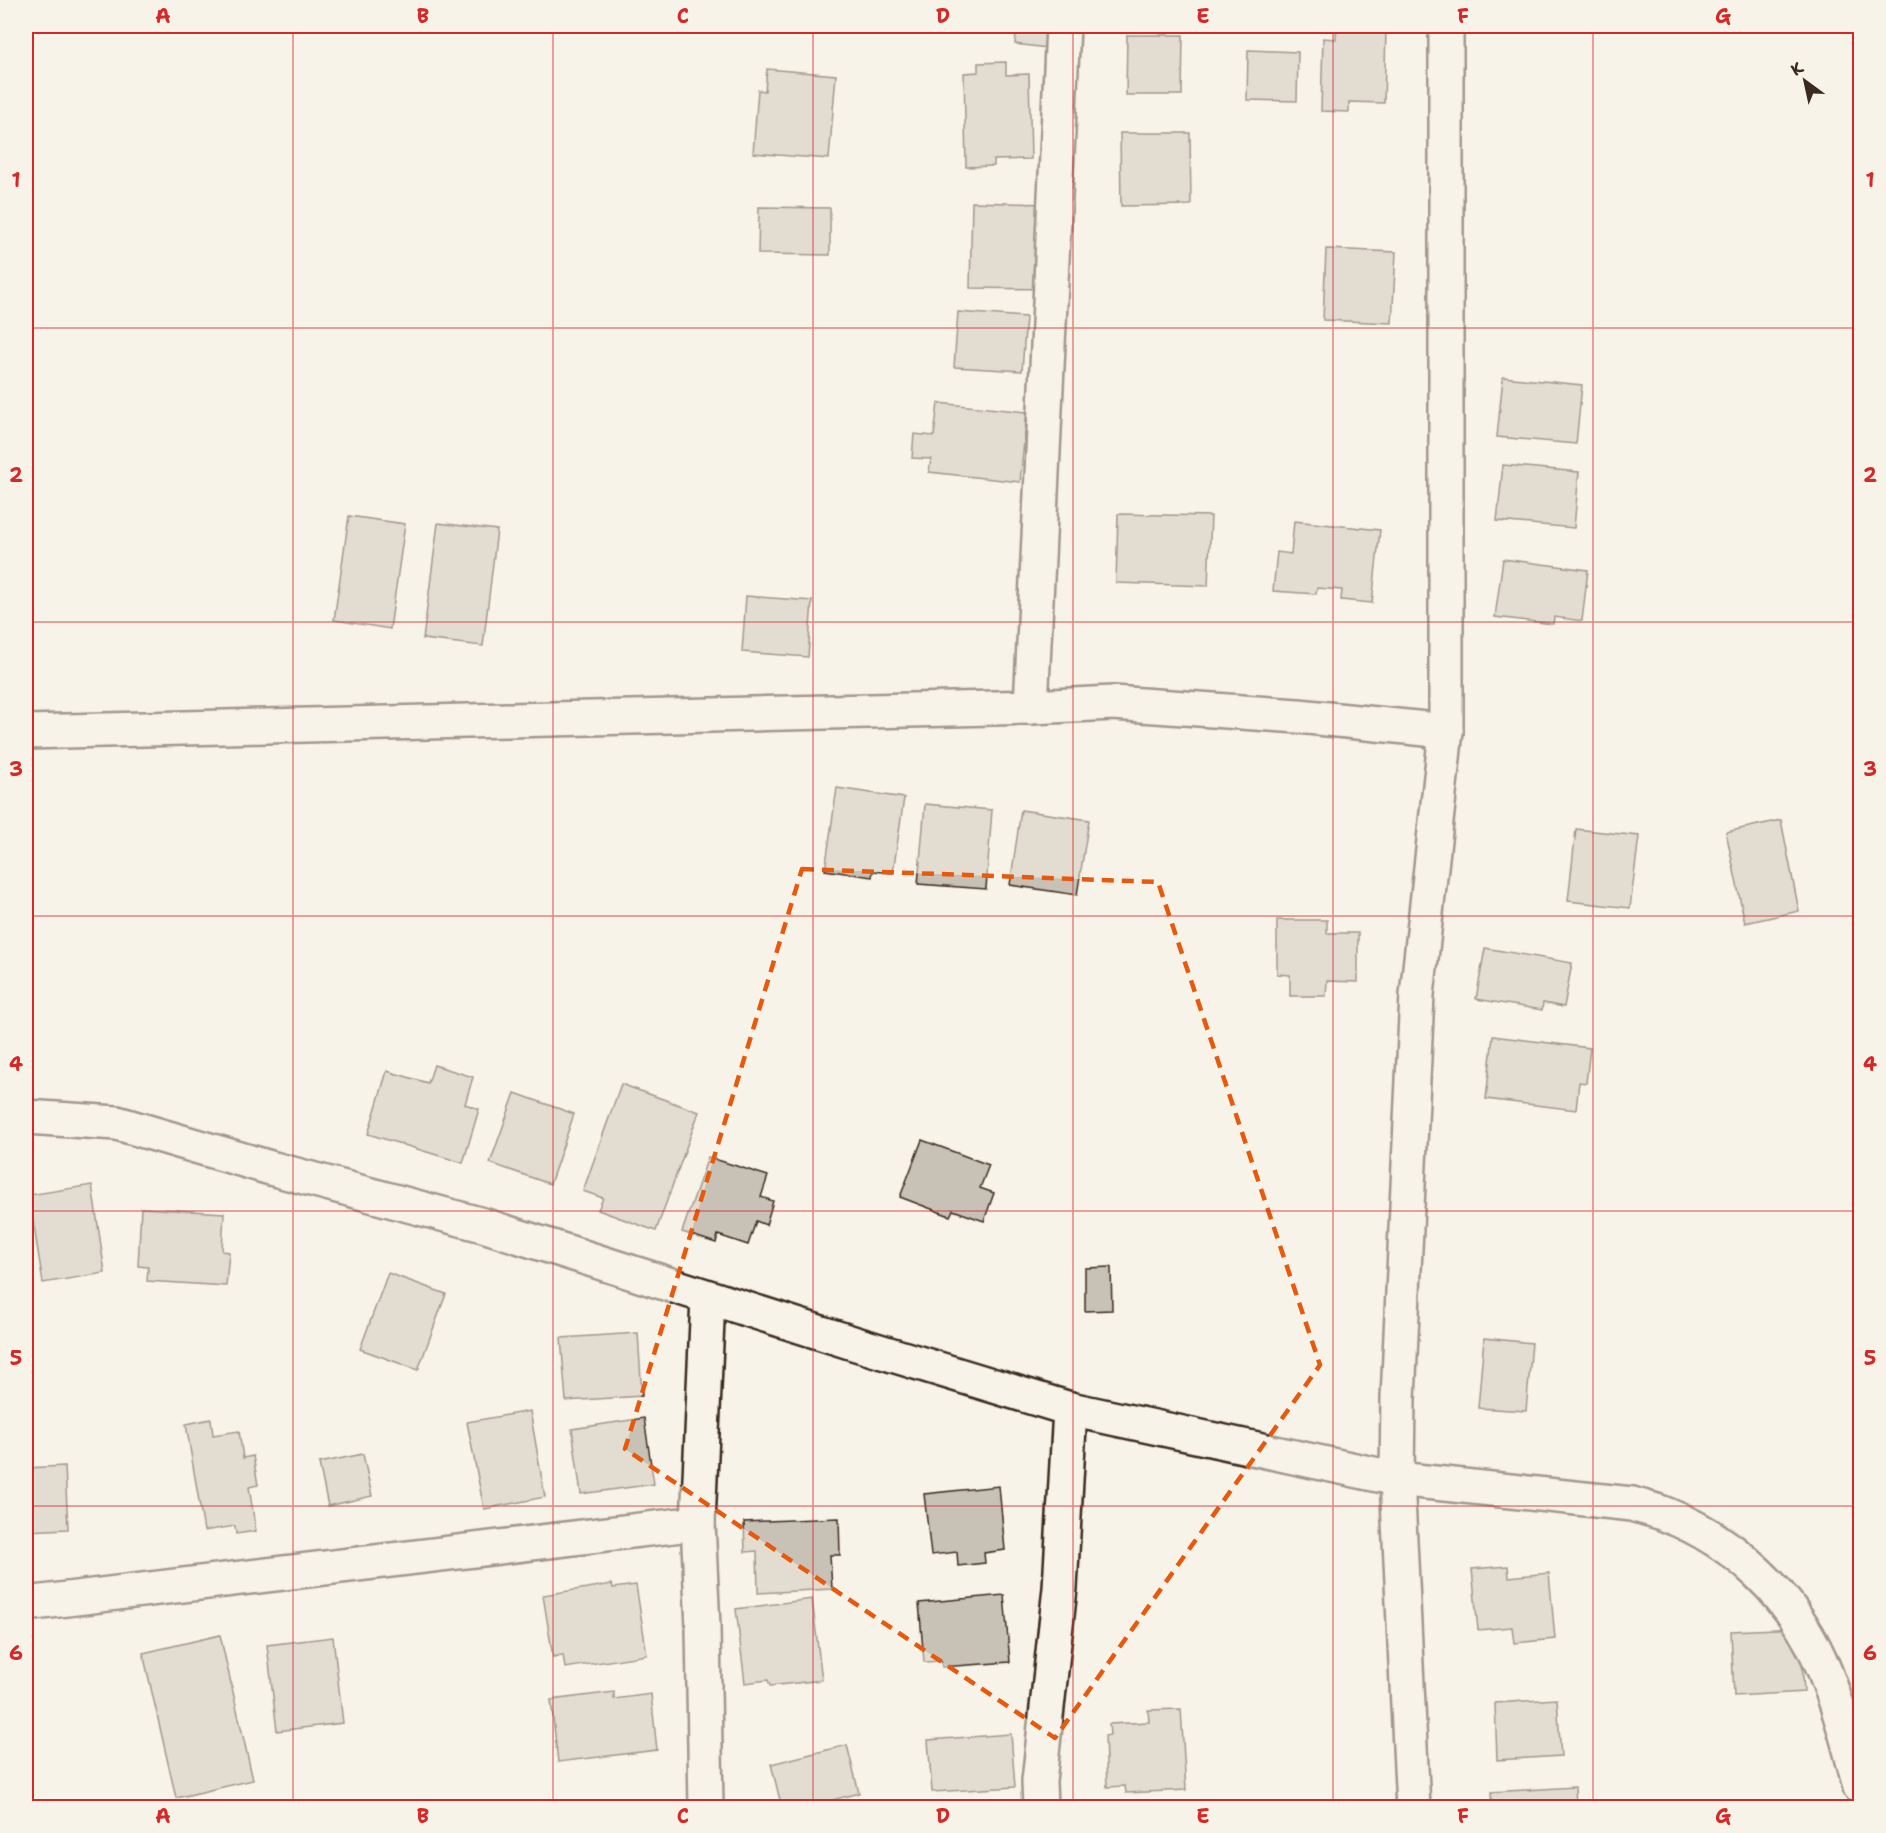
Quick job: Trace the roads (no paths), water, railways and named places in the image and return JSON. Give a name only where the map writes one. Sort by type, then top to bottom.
[{"type":"street","points":[[1031,707],[1063,26]]},
{"type":"street","points":[[1413,1808],[1397,1479],[1398,1398],[1417,995],[1446,731],[1446,26]]},
{"type":"street","points":[[26,732],[1031,707],[1113,703],[1298,716],[1446,731]]},
{"type":"street","points":[[26,1117],[117,1123],[274,1169],[483,1225],[708,1298],[1070,1409],[1397,1479],[1632,1504],[1667,1515],[1700,1530],[1730,1550],[1758,1573],[1782,1599],[1803,1628],[1820,1660],[1860,1787]]},
{"type":"street","points":[[706,1808],[703,1627],[698,1523],[708,1298]]},
{"type":"street","points":[[1040,1808],[1039,1781],[1060,1587],[1070,1409]]},
{"type":"street","points":[[26,1604],[698,1523]]}]
